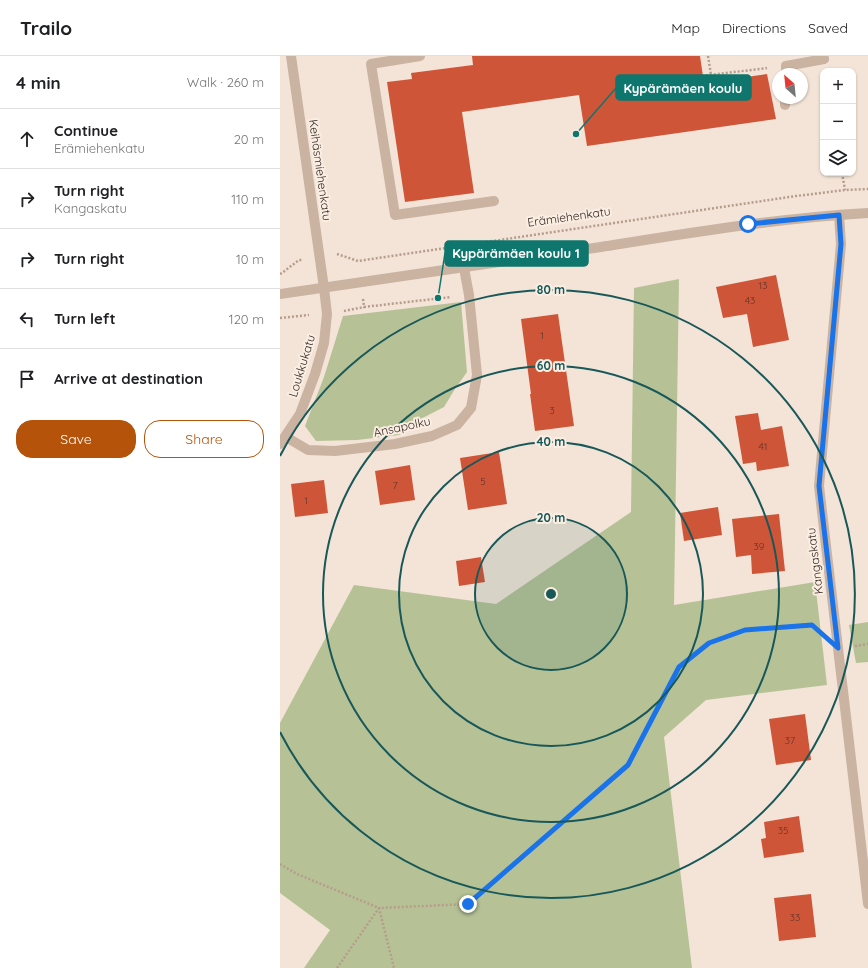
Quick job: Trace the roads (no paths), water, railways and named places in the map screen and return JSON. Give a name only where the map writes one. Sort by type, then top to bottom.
[{"type":"street","name":"Keihäsmiehenkatu","points":[[291,56],[324,288]]},
{"type":"street","points":[[420,56],[372,64],[395,215],[494,201]]},
{"type":"street","points":[[792,68],[823,57]]},
{"type":"street","points":[[280,294],[464,268],[748,224],[868,213]]},
{"type":"street","name":"Kangaskatu","points":[[839,215],[841,244],[819,486],[868,904]]},
{"type":"street","name":"Ansapolku","points":[[283,440],[308,450],[335,451],[395,444],[432,436],[457,425],[471,408],[477,375],[469,295],[464,268]]},
{"type":"street","name":"Loukkukatu","points":[[283,440],[300,414],[315,374],[324,343],[327,314],[324,288]]},
{"type":"place","name":"Kypärämäen koulu","points":[[576,134]]},
{"type":"place","name":"Kypärämäen koulu 1","points":[[438,298]]}]
